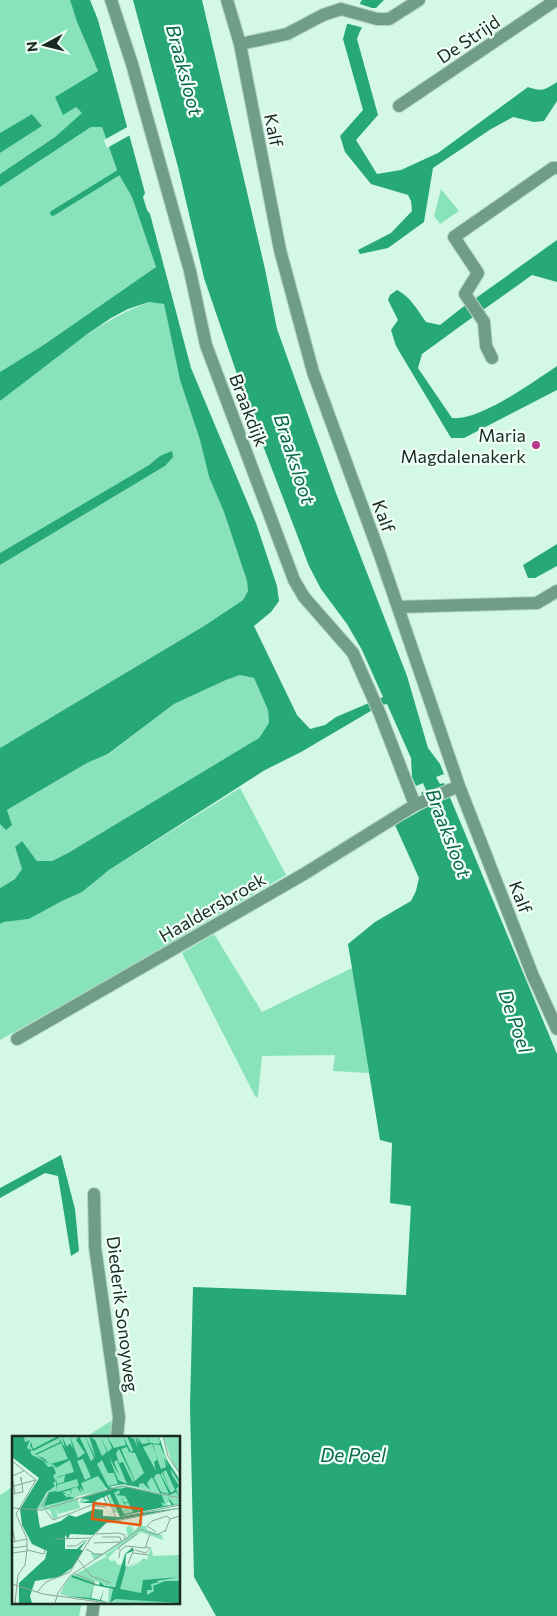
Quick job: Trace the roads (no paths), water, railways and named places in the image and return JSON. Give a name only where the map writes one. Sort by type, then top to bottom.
[{"type":"street","name":"Braakdijk","points":[[111,0],[190,271],[206,345],[294,580],[304,598],[353,653],[418,803]]},
{"type":"street","name":"Kalf","points":[[227,0],[240,44],[280,250],[311,363],[398,607],[455,787],[533,976],[557,1029]]},
{"type":"street","points":[[240,44],[287,34],[333,11],[344,10],[377,19],[389,19],[419,0]]},
{"type":"street","name":"De Strijd","points":[[399,106],[556,0]]},
{"type":"street","points":[[492,358],[486,346],[482,317],[466,294],[478,273],[454,236],[552,168],[557,168]]},
{"type":"street","points":[[398,607],[537,604],[557,591]]},
{"type":"street","name":"Haaldersbroek","points":[[17,1039],[304,874],[418,803],[455,787]]},
{"type":"street","name":"Diederik Sonoyweg","points":[[94,1194],[95,1247],[119,1417],[117,1436]]},
{"type":"water","name":"De Poel","points":[[70,0],[90,0],[98,20],[145,193],[143,197],[150,214],[191,368],[256,523],[277,586],[279,601],[271,612],[254,626],[297,715],[310,729],[325,725],[336,717],[383,697],[362,650],[347,624],[321,589],[309,566],[249,409],[204,278],[178,167],[133,0],[202,0],[265,269],[277,329],[336,493],[407,676],[428,748],[440,764],[444,774],[436,777],[440,784],[444,783],[557,1054],[557,1616],[216,1616],[194,1577],[190,1407],[193,1287],[406,1295],[411,1206],[390,1203],[392,1143],[380,1140],[348,944],[375,922],[411,901],[419,878],[395,825],[427,807],[421,793],[426,790],[423,783],[416,786],[412,777],[411,758],[387,704],[381,705],[301,752],[265,770],[109,870],[82,892],[29,919],[0,924],[0,888],[15,879],[22,869],[15,847],[22,841],[37,861],[52,861],[259,738],[269,723],[268,710],[254,678],[240,675],[226,680],[174,704],[108,754],[87,763],[7,810],[12,825],[6,830],[0,824],[0,748],[204,626],[243,600],[248,591],[247,581],[224,512],[209,477],[200,440],[180,380],[164,304],[149,302],[128,309],[111,318],[0,401],[0,372],[45,344],[156,267],[132,197],[118,173],[102,127],[91,127],[0,187],[0,174],[55,137],[82,113],[76,107],[63,115],[55,97],[98,71],[77,22]]},
{"type":"water","points":[[362,0],[384,0],[368,18],[357,39],[378,115],[356,140],[377,174],[401,170],[438,153],[528,87],[543,89],[557,82],[557,101],[544,121],[534,122],[513,117],[491,129],[433,168],[424,222],[388,248],[360,254],[358,250],[391,233],[412,211],[408,195],[371,184],[345,152],[340,136],[363,110],[343,39],[347,24]]},
{"type":"water","points":[[32,114],[42,126],[0,153],[0,133]]},
{"type":"water","points":[[557,240],[557,282],[532,275],[483,310],[476,298]]},
{"type":"water","points":[[397,290],[410,300],[426,322],[440,325],[468,303],[477,314],[422,354],[418,368],[452,418],[464,417],[491,407],[557,366],[557,390],[464,438],[451,438],[396,346],[391,330],[398,320],[388,300],[390,295]]},
{"type":"water","points":[[172,451],[173,457],[165,466],[0,565],[0,553],[149,465],[160,456]]},
{"type":"water","points":[[557,544],[557,566],[535,578],[528,578],[523,565]]},
{"type":"water","points":[[61,1155],[75,1209],[79,1251],[71,1256],[58,1176],[45,1173],[0,1198],[0,1188]]},
{"type":"waterway","points":[[53,213],[118,173]]},
{"type":"place","name":"Maria Magdalenakerk","points":[[536,445]]},
{"type":"water label","name":"Braaksloot","points":[[185,70]]},
{"type":"water label","name":"Braaksloot","points":[[295,459]]},
{"type":"water label","name":"Braaksloot","points":[[449,833]]}]
